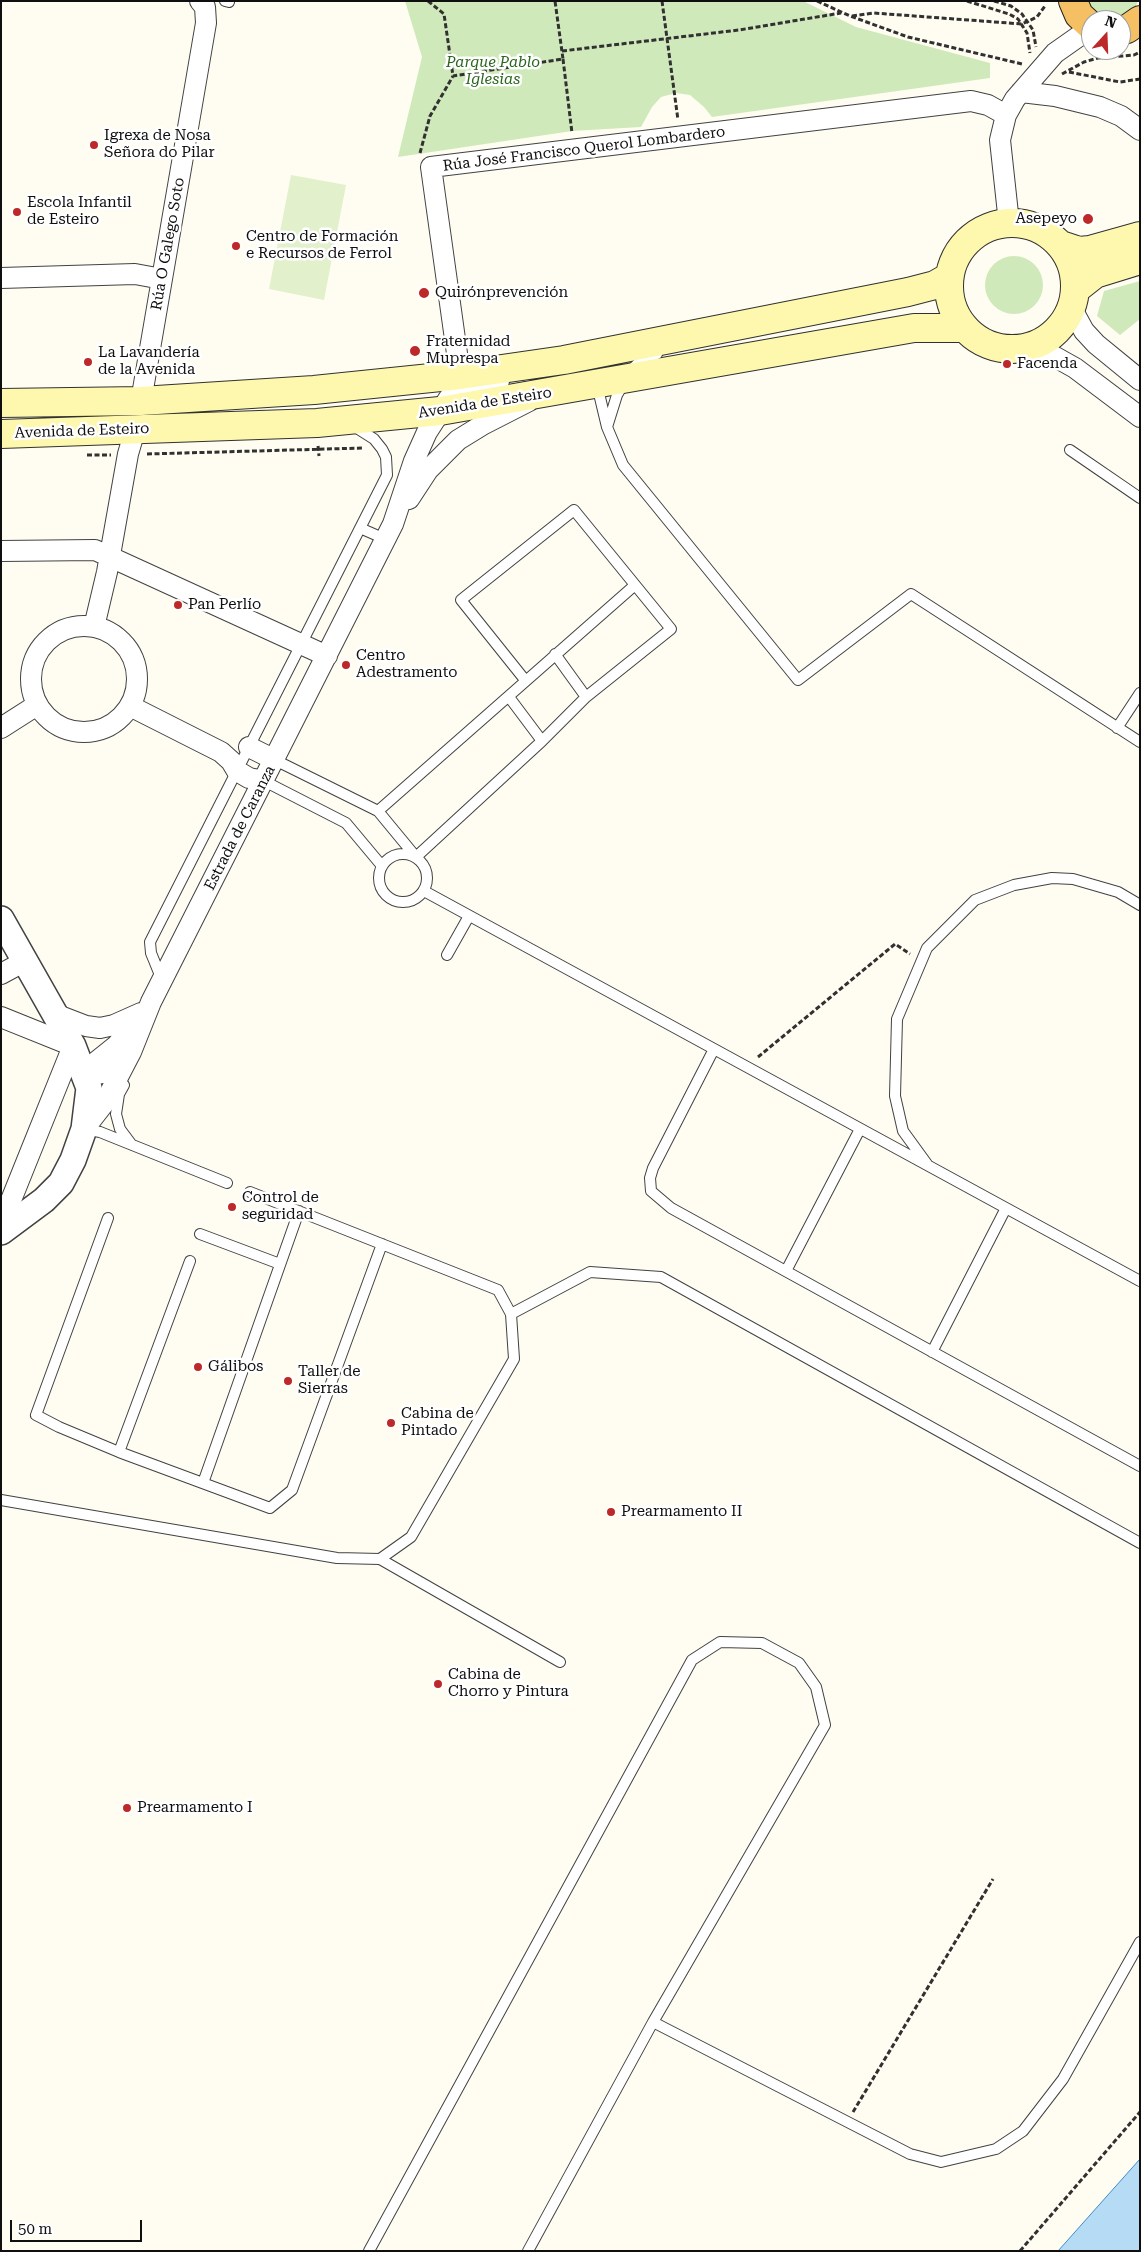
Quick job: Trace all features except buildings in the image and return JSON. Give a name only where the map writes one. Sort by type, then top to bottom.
[{"type":"main road","points":[[1074,299],[1075,273],[1070,258],[1061,245],[1046,232],[1028,225],[1009,223],[991,226],[970,240],[954,260],[949,277],[949,295],[954,313],[964,328],[978,340],[994,347],[1012,350],[1030,347],[1048,339],[1062,326],[1074,299],[1095,274],[1140,260]]},
{"type":"main road","points":[[1061,245],[1079,251],[1090,250],[1140,236]]},
{"type":"main road","name":"Avenida de Esteiro","points":[[1,403],[141,400],[314,390],[460,375],[564,360],[908,292],[935,285],[949,277]]},
{"type":"main road","name":"Avenida de Esteiro","points":[[1,434],[138,442],[440,411],[535,396],[914,328],[964,328]]},
{"type":"street","name":"Rúa O Galego Soto","points":[[141,400],[206,23],[206,7],[200,1]]},
{"type":"street","points":[[1009,223],[1000,140],[1006,115],[1046,54],[1081,22]]},
{"type":"street","points":[[1021,92],[1074,100],[1100,107],[1121,116],[1140,130]]},
{"type":"street","name":"Rúa José Francisco Querol Lombardero","points":[[460,375],[431,167],[971,101],[988,105],[1006,115]]},
{"type":"street","points":[[1,278],[135,274],[162,279]]},
{"type":"street","points":[[1074,299],[1084,331],[1096,344],[1140,380]]},
{"type":"street","points":[[1030,347],[1050,354],[1075,368],[1140,417]]},
{"type":"street","points":[[389,531],[420,449],[440,411],[456,391],[532,375],[552,368],[564,360]]},
{"type":"street","points":[[389,531],[428,470],[458,440],[484,424],[524,405],[535,396]]},
{"type":"street","points":[[94,627],[110,556],[128,454],[138,442]]},
{"type":"street","name":"Estrada de Caranza","points":[[84,1129],[105,1102],[134,1043],[148,1006],[264,782],[389,531]]},
{"type":"street","points":[[1,551],[95,550],[327,656]]},
{"type":"street","points":[[77,626],[94,627],[110,632],[124,643],[133,657],[137,674],[137,690],[130,706],[120,719],[107,728],[91,732],[75,732],[60,727],[47,718],[37,705],[31,689],[31,672],[36,655],[46,641],[60,631],[77,626]]},
{"type":"street","points":[[1,728],[37,705]]},
{"type":"street","points":[[130,706],[221,752],[231,761],[237,771],[249,778],[264,782]]},
{"type":"street","points":[[249,748],[275,760]]},
{"type":"street","points":[[1,919],[73,1046],[88,1088],[84,1129],[73,1160],[60,1183],[44,1200],[1,1232]]},
{"type":"street","points":[[1,974],[25,961]]},
{"type":"street","points":[[54,1014],[86,1026],[100,1028],[124,1022],[148,1006]]},
{"type":"street","points":[[84,1073],[116,1045],[148,1006]]},
{"type":"street","points":[[1,1017],[73,1046]]},
{"type":"street","points":[[84,1073],[92,1075],[103,1073],[134,1043]]},
{"type":"street","points":[[1,1225],[73,1046]]},
{"type":"lane","points":[[748,334],[766,326],[779,317]]},
{"type":"lane","points":[[607,427],[617,395],[633,368],[643,359],[665,353]]},
{"type":"lane","points":[[596,384],[607,427],[623,465],[798,680],[911,594],[1140,742]]},
{"type":"lane","points":[[162,980],[151,953],[150,942],[387,475],[388,467],[382,448],[374,440],[345,420]]},
{"type":"lane","points":[[1070,450],[1140,498]]},
{"type":"lane","points":[[416,857],[542,741],[586,697],[671,629],[574,510],[461,600],[525,680]]},
{"type":"lane","points":[[360,528],[389,531]]},
{"type":"lane","points":[[378,811],[635,585]]},
{"type":"lane","points":[[555,654],[586,697]]},
{"type":"lane","points":[[1117,728],[1140,693]]},
{"type":"lane","points":[[509,697],[542,741]]},
{"type":"lane","points":[[275,760],[378,811],[424,865],[428,875],[424,891],[413,900],[400,902],[391,899],[380,888],[378,879],[382,866],[394,855],[402,853],[416,857]]},
{"type":"lane","points":[[264,782],[346,823],[382,866]]},
{"type":"lane","points":[[929,1167],[904,1131],[895,1096],[897,1019],[927,948],[975,900],[1014,885],[1052,878],[1073,879],[1118,892],[1140,905]]},
{"type":"lane","points":[[424,891],[1140,1281]]},
{"type":"lane","points":[[447,955],[469,916]]},
{"type":"lane","points":[[133,1146],[120,1129],[116,1114],[120,1094],[130,1072],[134,1043]]},
{"type":"lane","points":[[714,1049],[653,1168],[650,1178],[651,1191],[672,1208],[1140,1466]]},
{"type":"lane","points":[[84,1129],[100,1132],[228,1183]]},
{"type":"lane","points":[[786,1271],[860,1129]]},
{"type":"lane","points":[[250,1192],[498,1290],[511,1314],[514,1359],[411,1537],[380,1559]]},
{"type":"lane","points":[[932,1352],[1006,1208]]},
{"type":"lane","points":[[203,1483],[299,1211]]},
{"type":"lane","points":[[108,1218],[36,1415],[59,1427],[119,1452],[270,1508],[292,1490],[382,1244]]},
{"type":"lane","points":[[200,1234],[280,1264]]},
{"type":"lane","points":[[119,1452],[190,1261]]},
{"type":"lane","points":[[511,1314],[590,1272],[661,1277],[1140,1543]]},
{"type":"lane","points":[[1,1500],[337,1558],[380,1559],[560,1662]]},
{"type":"lane","points":[[369,2251],[692,1660],[720,1642],[762,1643],[799,1663],[816,1687],[825,1725],[653,2022],[528,2251]]},
{"type":"lane","points":[[653,2022],[910,2154],[941,2162],[996,2149],[1023,2131],[1063,2079],[1140,1942]]},
{"type":"path","points":[[428,1],[444,14],[453,76],[430,116],[420,154],[431,167]]},
{"type":"path","points":[[555,1],[564,59],[574,150]]},
{"type":"path","points":[[662,1],[676,92],[679,137]]},
{"type":"path","points":[[818,1],[841,13],[908,37],[1022,64],[1031,60],[1030,44],[1022,24],[1009,14],[967,1]]},
{"type":"path","points":[[994,1],[1011,6],[1022,14],[1046,54]]},
{"type":"path","points":[[850,16],[874,13],[1022,24],[1029,23],[1037,17],[1045,6]]},
{"type":"path","points":[[562,51],[775,24],[841,13]]},
{"type":"path","points":[[1058,75],[1084,62],[1098,58],[1134,55],[1140,52]]},
{"type":"path","points":[[453,76],[564,59]]},
{"type":"path","points":[[1068,71],[1120,82],[1140,80]]},
{"type":"path","points":[[138,442],[369,448]]},
{"type":"path","points":[[746,1067],[894,944],[921,961]]},
{"type":"path","points":[[846,2122],[993,1879]]},
{"type":"path","points":[[1020,2251],[1140,2112]]},
{"type":"green space","name":"Parque Pablo Iglesias","points":[[405,1],[803,1],[856,27],[990,63],[990,78],[712,117],[690,95],[676,93],[661,97],[652,107],[641,127],[572,131],[398,157],[422,57]]},
{"type":"green space","points":[[1083,1],[1138,1],[1131,12],[1131,10],[1092,10]]},
{"type":"green space","points":[[291,175],[346,185],[324,300],[269,289]]},
{"type":"green space","points":[[1008,256],[1020,256],[1035,264],[1043,279],[1043,291],[1035,306],[1020,314],[1008,314],[993,306],[985,291],[985,279],[993,264]]},
{"type":"green space","points":[[1140,281],[1140,319],[1120,335],[1097,316],[1104,291]]},
{"type":"water","points":[[1140,2159],[1140,2251],[1058,2251]]},
{"type":"place","name":"Igrexa de Nosa Señora do Pilar","points":[[94,145]]},
{"type":"place","name":"Escola Infantil de Esteiro","points":[[17,212]]},
{"type":"place","name":"Asepeyo","points":[[1088,219]]},
{"type":"place","name":"Centro de Formación e Recursos de Ferrol","points":[[236,246]]},
{"type":"place","name":"Quirónprevención","points":[[424,293]]},
{"type":"place","name":"Fraternidad Muprespa","points":[[415,351]]},
{"type":"place","name":"La Lavandería de la Avenida","points":[[88,362]]},
{"type":"place","name":"Facenda","points":[[1007,364]]},
{"type":"place","name":"Pan Perlío","points":[[178,605]]},
{"type":"place","name":"Centro Adestramento","points":[[346,665]]},
{"type":"place","name":"Control de seguridad","points":[[232,1207]]},
{"type":"place","name":"Gálibos","points":[[198,1367]]},
{"type":"place","name":"Taller de Sierras","points":[[288,1381]]},
{"type":"place","name":"Cabina de Pintado","points":[[391,1423]]},
{"type":"place","name":"Prearmamento II","points":[[611,1512]]},
{"type":"place","name":"Cabina de Chorro y Pintura","points":[[438,1684]]},
{"type":"place","name":"Prearmamento I","points":[[127,1808]]}]
